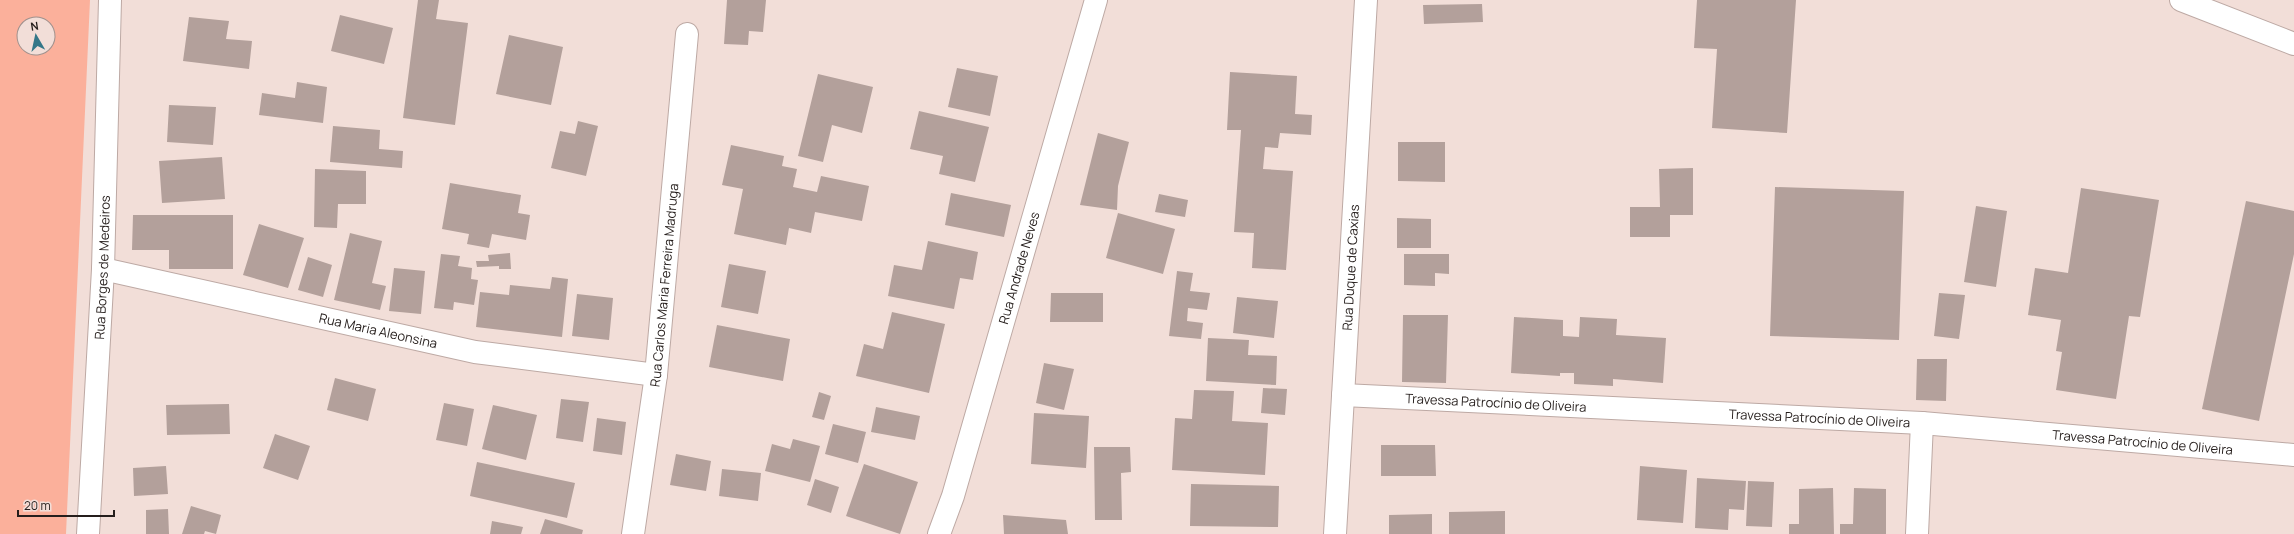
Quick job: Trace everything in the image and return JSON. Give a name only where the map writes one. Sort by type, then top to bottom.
[{"type":"street","name":"Rua Borges de Medeiros","points":[[88,534],[102,270],[110,0]]},
{"type":"street","name":"Rua Andrade Neves","points":[[939,534],[953,496],[1096,0]]},
{"type":"street","name":"Rua Duque de Caxias","points":[[1335,534],[1366,0]]},
{"type":"street","points":[[2181,0],[2294,44]]},
{"type":"street","name":"Rua Carlos Maria Ferreira Madruga","points":[[633,534],[656,375],[687,34]]},
{"type":"street","name":"Rua Maria Aleonsina","points":[[102,270],[475,352],[656,375]]},
{"type":"street","name":"Travessa Patrocínio de Oliveira","points":[[1343,395],[1922,423],[2294,455]]},
{"type":"street","points":[[1917,534],[1922,423]]},
{"type":"shaded area","points":[[0,0],[90,0],[66,534],[0,534]]},
{"type":"building","points":[[418,0],[439,0],[436,19],[468,23],[455,125],[403,118]]},
{"type":"building","points":[[727,0],[766,0],[763,32],[749,31],[748,45],[724,44]]},
{"type":"building","points":[[1697,0],[1796,0],[1787,133],[1712,128],[1717,49],[1694,48]]},
{"type":"building","points":[[1482,4],[1483,22],[1424,24],[1423,5]]},
{"type":"building","points":[[340,15],[393,28],[384,64],[331,51]]},
{"type":"building","points":[[189,17],[229,21],[226,39],[252,41],[249,69],[183,61]]},
{"type":"building","points":[[509,35],[563,47],[551,105],[496,94]]},
{"type":"building","points":[[957,68],[998,76],[990,116],[948,107]]},
{"type":"building","points":[[1230,72],[1297,76],[1295,114],[1312,115],[1311,135],[1280,133],[1278,148],[1265,147],[1263,169],[1293,171],[1286,270],[1252,268],[1254,233],[1234,232],[1241,130],[1227,130]]},
{"type":"building","points":[[818,74],[873,87],[862,133],[832,125],[823,162],[798,156]]},
{"type":"building","points":[[297,82],[327,87],[323,123],[259,115],[262,93],[295,98]]},
{"type":"building","points":[[169,105],[216,107],[213,145],[167,142]]},
{"type":"building","points":[[919,111],[989,127],[975,182],[939,174],[943,156],[910,149]]},
{"type":"building","points":[[578,121],[598,126],[586,176],[551,168],[560,131],[575,134]]},
{"type":"building","points":[[333,126],[380,130],[379,149],[403,151],[402,168],[330,162]]},
{"type":"building","points":[[1098,133],[1129,142],[1118,186],[1117,210],[1080,205]]},
{"type":"building","points":[[1398,142],[1445,142],[1445,182],[1398,181]]},
{"type":"building","points":[[731,145],[784,156],[782,166],[797,169],[793,187],[817,192],[821,176],[869,186],[862,221],[815,212],[811,233],[789,228],[786,245],[734,234],[743,189],[722,185]]},
{"type":"building","points":[[222,157],[225,199],[162,203],[159,161]]},
{"type":"building","points":[[1693,168],[1693,215],[1670,215],[1670,237],[1630,237],[1630,207],[1660,207],[1659,169]]},
{"type":"building","points":[[315,169],[366,171],[366,204],[338,204],[337,228],[314,227]]},
{"type":"building","points":[[450,183],[521,195],[518,213],[530,215],[526,240],[492,234],[489,248],[467,244],[469,234],[442,229]]},
{"type":"building","points":[[1775,187],[1904,191],[1899,340],[1770,336]]},
{"type":"building","points":[[2081,188],[2159,200],[2140,317],[2129,316],[2116,399],[2056,390],[2062,352],[2056,351],[2061,320],[2028,315],[2035,268],[2068,273]]},
{"type":"building","points":[[951,193],[1011,205],[1004,237],[945,225]]},
{"type":"building","points":[[1159,194],[1188,200],[1185,217],[1155,212]]},
{"type":"building","points":[[2246,201],[2294,211],[2294,254],[2259,421],[2202,409]]},
{"type":"building","points":[[1976,206],[2007,211],[1996,287],[1964,282]]},
{"type":"building","points":[[1118,213],[1175,229],[1163,274],[1106,258]]},
{"type":"building","points":[[133,215],[233,215],[233,269],[169,269],[169,250],[132,250]]},
{"type":"building","points":[[1397,218],[1431,219],[1431,248],[1397,248]]},
{"type":"building","points":[[259,224],[304,238],[288,288],[243,275]]},
{"type":"building","points":[[350,233],[382,241],[372,283],[386,286],[380,310],[334,300]]},
{"type":"building","points":[[928,241],[978,252],[973,280],[960,278],[954,309],[888,296],[894,265],[922,270]]},
{"type":"building","points":[[510,253],[511,269],[499,269],[499,266],[477,267],[476,261],[489,261],[488,255]]},
{"type":"building","points":[[441,254],[460,256],[458,266],[472,268],[471,279],[478,280],[474,305],[454,302],[453,310],[434,308]]},
{"type":"building","points":[[1404,254],[1449,254],[1449,274],[1435,273],[1435,286],[1404,285]]},
{"type":"building","points":[[308,257],[332,265],[323,297],[298,290]]},
{"type":"building","points":[[729,264],[766,271],[758,314],[721,307]]},
{"type":"building","points":[[394,268],[425,271],[421,314],[389,311]]},
{"type":"building","points":[[1177,271],[1193,273],[1190,291],[1210,293],[1207,310],[1188,308],[1187,321],[1203,323],[1201,339],[1169,336]]},
{"type":"building","points":[[552,277],[568,279],[562,337],[476,327],[480,292],[509,295],[510,285],[550,289]]},
{"type":"building","points":[[1051,293],[1103,293],[1103,322],[1050,322]]},
{"type":"building","points":[[1939,293],[1965,295],[1959,339],[1934,336]]},
{"type":"building","points":[[577,294],[613,298],[609,340],[572,336]]},
{"type":"building","points":[[1237,297],[1278,301],[1274,338],[1233,333]]},
{"type":"building","points":[[892,312],[945,324],[929,393],[856,376],[864,344],[883,349]]},
{"type":"building","points":[[1403,315],[1448,315],[1446,383],[1402,382]]},
{"type":"building","points":[[1514,317],[1563,320],[1563,336],[1579,337],[1580,317],[1617,319],[1616,335],[1666,338],[1663,383],[1613,379],[1613,386],[1574,384],[1574,373],[1560,373],[1560,376],[1511,373]]},
{"type":"building","points":[[717,325],[790,339],[783,381],[709,367]]},
{"type":"building","points":[[1208,338],[1249,340],[1248,355],[1277,356],[1276,385],[1206,381]]},
{"type":"building","points":[[1917,359],[1947,359],[1946,401],[1916,400]]},
{"type":"building","points":[[1044,363],[1074,369],[1064,410],[1036,403]]},
{"type":"building","points":[[335,378],[376,389],[368,421],[327,410]]},
{"type":"building","points":[[1263,388],[1287,389],[1285,415],[1261,413]]},
{"type":"building","points":[[1194,390],[1234,391],[1232,421],[1268,423],[1265,475],[1172,470],[1175,418],[1192,419]]},
{"type":"building","points":[[819,392],[831,396],[824,420],[812,417]]},
{"type":"building","points":[[561,399],[589,402],[583,442],[556,438]]},
{"type":"building","points":[[444,403],[474,409],[467,446],[436,440]]},
{"type":"building","points":[[229,404],[230,434],[167,435],[166,405]]},
{"type":"building","points":[[493,405],[537,415],[526,460],[482,449]]},
{"type":"building","points":[[876,407],[920,416],[915,440],[871,432]]},
{"type":"building","points":[[1034,413],[1089,416],[1086,468],[1031,464]]},
{"type":"building","points":[[597,418],[626,422],[622,455],[593,451]]},
{"type":"building","points":[[833,424],[866,432],[858,463],[825,454]]},
{"type":"building","points":[[275,434],[310,446],[298,480],[263,468]]},
{"type":"building","points":[[793,439],[820,446],[810,482],[765,471],[772,444],[790,449]]},
{"type":"building","points":[[1381,445],[1435,445],[1436,476],[1381,476]]},
{"type":"building","points":[[1094,447],[1130,447],[1131,472],[1121,473],[1122,520],[1095,520]]},
{"type":"building","points":[[676,454],[711,461],[706,491],[670,485]]},
{"type":"building","points":[[477,462],[575,483],[567,518],[470,496]]},
{"type":"building","points":[[864,464],[918,482],[900,534],[846,516]]},
{"type":"building","points":[[166,466],[168,494],[134,496],[133,468]]},
{"type":"building","points":[[1640,466],[1687,470],[1683,523],[1637,520]]},
{"type":"building","points":[[722,469],[761,473],[758,501],[719,496]]},
{"type":"building","points":[[1697,478],[1746,481],[1744,510],[1729,509],[1728,530],[1695,528]]},
{"type":"building","points":[[815,479],[839,487],[831,513],[807,505]]},
{"type":"building","points":[[1748,481],[1774,482],[1772,527],[1746,526]]},
{"type":"building","points":[[1191,484],[1279,486],[1278,527],[1190,526]]},
{"type":"building","points":[[1833,488],[1834,534],[1789,534],[1789,524],[1799,524],[1799,489]]},
{"type":"building","points":[[1854,488],[1886,489],[1886,534],[1840,534],[1840,524],[1853,524]]},
{"type":"building","points":[[191,506],[221,515],[216,534],[205,531],[204,534],[182,534]]},
{"type":"building","points":[[168,509],[169,534],[146,534],[146,510]]},
{"type":"building","points":[[1505,511],[1505,534],[1449,534],[1449,512]]},
{"type":"building","points":[[1432,514],[1432,534],[1389,534],[1389,515]]},
{"type":"building","points":[[1003,515],[1066,520],[1068,534],[1004,534]]},
{"type":"building","points":[[545,519],[583,530],[582,534],[540,534]]},
{"type":"building","points":[[492,521],[523,527],[521,534],[490,534]]}]
